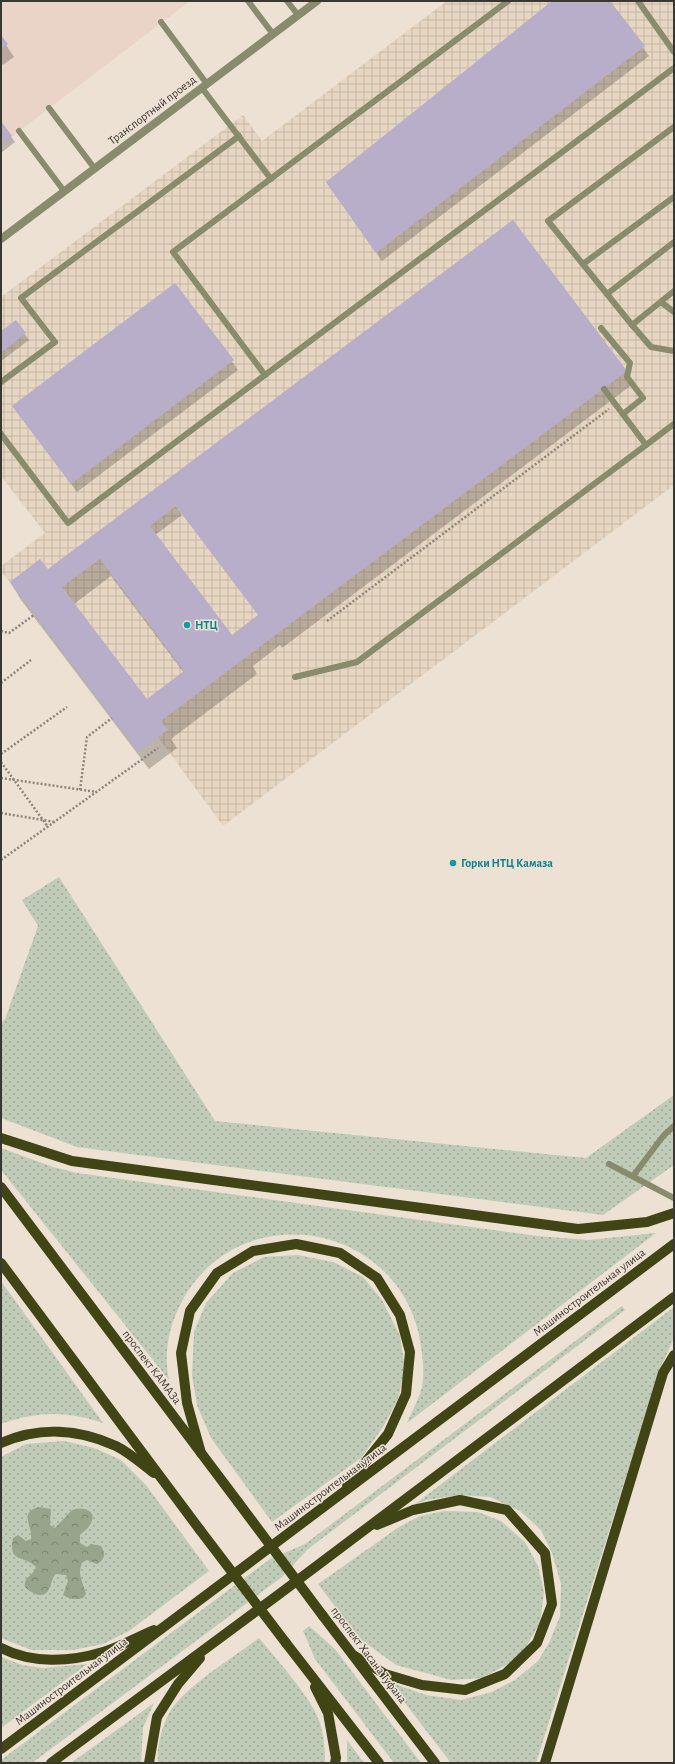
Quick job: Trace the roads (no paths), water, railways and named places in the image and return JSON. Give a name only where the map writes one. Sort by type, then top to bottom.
[{"type":"main road","points":[[1,1138],[72,1161],[578,1229],[647,1222],[674,1213]]},
{"type":"main road","name":"проспект КАМАЗа","points":[[1,1187],[282,1562]]},
{"type":"main road","points":[[200,1453],[187,1403],[181,1353],[190,1311],[217,1273],[253,1251],[296,1244],[340,1253],[378,1278],[400,1314],[410,1352],[406,1394],[388,1434],[338,1497]]},
{"type":"main road","name":"Машиностроительная улица","points":[[1,1749],[674,1244]]},
{"type":"main road","points":[[1,1263],[245,1590],[379,1763]]},
{"type":"main road","points":[[51,1763],[210,1646],[674,1297]]},
{"type":"main road","points":[[545,1763],[663,1373],[674,1355]]},
{"type":"main road","points":[[1,1443],[18,1436],[53,1430],[86,1435],[117,1447],[162,1478]]},
{"type":"main road","points":[[354,1655],[385,1674],[422,1685],[465,1690],[505,1674],[537,1643],[552,1604],[545,1553],[507,1510],[460,1500],[413,1510],[362,1532]]},
{"type":"main road","name":"проспект Хасана Туфана","points":[[282,1562],[435,1763]]},
{"type":"main road","points":[[1,1648],[16,1655],[55,1661],[103,1652],[169,1624]]},
{"type":"main road","points":[[148,1763],[157,1718],[178,1684],[210,1646]]},
{"type":"main road","points":[[303,1664],[328,1713],[336,1758],[335,1763]]},
{"type":"street","name":"Транспортный проезд","points":[[1,239],[318,1]]},
{"type":"lane","points":[[248,1],[273,34]]},
{"type":"lane","points":[[288,1],[298,15]]},
{"type":"lane","points":[[266,375],[173,252],[508,1]]},
{"type":"lane","points":[[638,1],[674,52]]},
{"type":"lane","points":[[161,22],[239,136],[271,179]]},
{"type":"lane","points":[[1,434],[68,523],[674,68]]},
{"type":"lane","points":[[49,108],[94,169]]},
{"type":"lane","points":[[674,127],[548,221],[651,347],[674,351]]},
{"type":"lane","points":[[19,131],[64,191]]},
{"type":"lane","points":[[1,382],[54,342],[22,298],[239,136]]},
{"type":"lane","points":[[583,264],[674,197]]},
{"type":"lane","points":[[607,294],[674,242]]},
{"type":"lane","points":[[632,325],[674,291]]},
{"type":"lane","points":[[661,302],[674,312]]},
{"type":"lane","points":[[601,328],[630,363],[627,377],[643,398],[623,414]]},
{"type":"lane","points":[[604,389],[646,444]]},
{"type":"lane","points":[[295,677],[357,662],[674,424]]},
{"type":"lane","points":[[633,1176],[664,1135],[674,1126]]},
{"type":"lane","points":[[609,1164],[674,1198]]},
{"type":"place","name":"НТЦ","points":[[187,625]]},
{"type":"place","name":"Горки НТЦ Камаза","points":[[453,863]]}]
